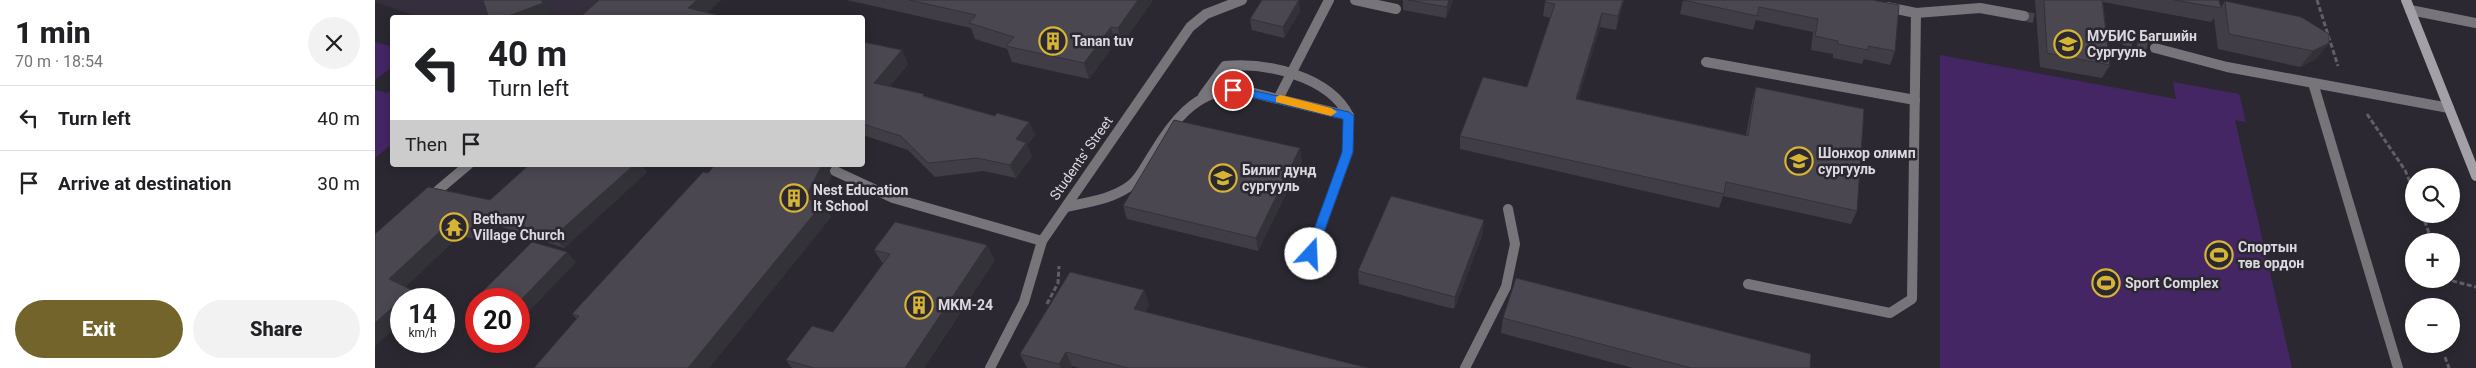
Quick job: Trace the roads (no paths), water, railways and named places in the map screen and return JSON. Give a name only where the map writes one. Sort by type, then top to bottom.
[{"type":"main road","points":[[2406,0],[2476,176]]},
{"type":"street","name":"Students' Street","points":[[990,368],[1024,302],[1042,241],[1190,27],[1206,14],[1242,0]]},
{"type":"street","points":[[1278,99],[1329,0]]},
{"type":"street","points":[[1355,0],[1397,10]]},
{"type":"street","points":[[1881,6],[1916,13],[1980,8],[2024,16]]},
{"type":"street","points":[[2410,10],[2476,23]]},
{"type":"street","points":[[1748,284],[1890,313],[1911,299],[1916,13]]},
{"type":"street","points":[[2155,48],[2227,67],[2449,108]]},
{"type":"street","points":[[1706,62],[1915,100]]},
{"type":"street","points":[[1066,207],[1112,196],[1133,184],[1165,135],[1189,107],[1203,96],[1225,66],[1255,66],[1309,81],[1329,92],[1342,103],[1349,116],[1348,152],[1311,254]]},
{"type":"street","points":[[2313,83],[2398,368]]},
{"type":"street","points":[[1203,96],[1218,91],[1233,90],[1349,116]]},
{"type":"street","points":[[425,201],[466,167]]},
{"type":"street","points":[[835,171],[893,198],[1042,241]]},
{"type":"street","points":[[1465,368],[1506,287],[1515,244],[1508,209]]},
{"type":"tunnel","points":[[2024,16],[2050,22]]},
{"type":"tunnel","points":[[2094,32],[2155,48]]},
{"type":"place","name":"Tanan tuv","points":[[1053,41]]},
{"type":"place","name":"МУБИС Багшийн Сургууль","points":[[2068,44]]},
{"type":"place","name":"Шонхор олимп сургууль","points":[[1799,161]]},
{"type":"place","name":"Билиг дунд сургууль","points":[[1223,178]]},
{"type":"place","name":"Nest Education It School","points":[[794,198]]},
{"type":"place","name":"Bethany Village Church","points":[[454,227]]},
{"type":"place","name":"Спортын төв ордон","points":[[2219,255]]},
{"type":"place","name":"Sport Complex","points":[[2106,283]]},
{"type":"place","name":"MKM-24","points":[[919,305]]}]
